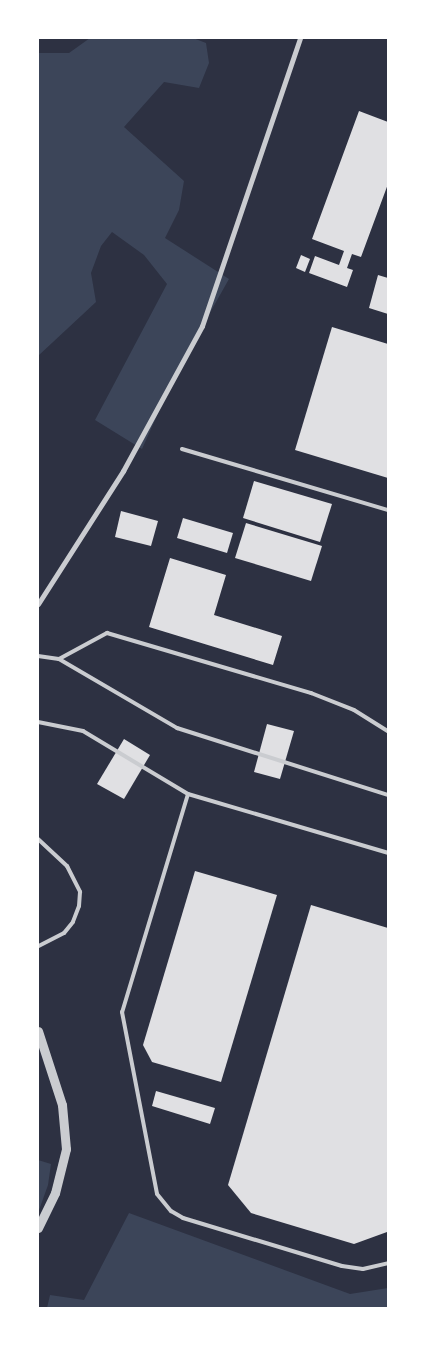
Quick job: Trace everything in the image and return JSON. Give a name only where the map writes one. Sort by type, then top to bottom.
[{"type":"street","points":[[38,604],[123,471],[202,326],[300,38]]},
{"type":"street","points":[[38,1031],[60,1097],[66,1124],[66,1149],[55,1193],[38,1228]]},
{"type":"lane","points":[[182,449],[388,510]]},
{"type":"lane","points":[[59,659],[107,633],[311,693],[354,710],[388,731]]},
{"type":"lane","points":[[38,656],[59,659],[177,728],[388,795]]},
{"type":"lane","points":[[38,722],[83,731],[188,794],[388,853]]},
{"type":"lane","points":[[188,794],[122,1012],[157,1194],[171,1211],[183,1218],[342,1266],[363,1269],[388,1263]]},
{"type":"lane","points":[[38,839],[68,866],[80,892],[80,906],[73,922],[64,933],[38,946]]},
{"type":"shaded area","points":[[90,38],[193,38],[206,43],[209,63],[199,88],[164,82],[124,127],[184,181],[179,210],[165,238],[229,279],[176,373],[142,449],[95,420],[167,284],[144,255],[112,232],[101,246],[91,273],[96,302],[38,356],[38,53],[69,53]]},
{"type":"shaded area","points":[[38,1160],[51,1164],[48,1185],[38,1213]]},
{"type":"shaded area","points":[[129,1213],[350,1294],[388,1288],[388,1308],[47,1308],[50,1295],[84,1300]]},
{"type":"building","points":[[359,111],[388,122],[388,184],[361,257],[352,254],[347,268],[353,270],[347,287],[309,273],[315,256],[339,265],[344,251],[312,239]]},
{"type":"building","points":[[301,255],[310,259],[305,272],[296,268]]},
{"type":"building","points":[[378,275],[388,278],[388,314],[369,308]]},
{"type":"building","points":[[332,327],[388,344],[388,478],[295,450]]},
{"type":"building","points":[[254,481],[332,504],[320,542],[243,518]]},
{"type":"building","points":[[121,511],[158,521],[151,546],[115,537]]},
{"type":"building","points":[[183,518],[233,533],[227,553],[177,538]]},
{"type":"building","points":[[246,523],[322,546],[311,581],[235,558]]},
{"type":"building","points":[[170,558],[226,575],[214,615],[282,636],[273,665],[149,627]]},
{"type":"building","points":[[267,724],[294,731],[280,779],[254,772]]},
{"type":"building","points":[[124,739],[150,755],[124,799],[97,784]]},
{"type":"building","points":[[195,871],[277,895],[221,1082],[152,1062],[143,1045]]},
{"type":"building","points":[[311,905],[388,928],[388,1228],[387,1232],[354,1244],[251,1213],[228,1185]]},
{"type":"building","points":[[156,1091],[215,1108],[210,1124],[152,1106]]}]
